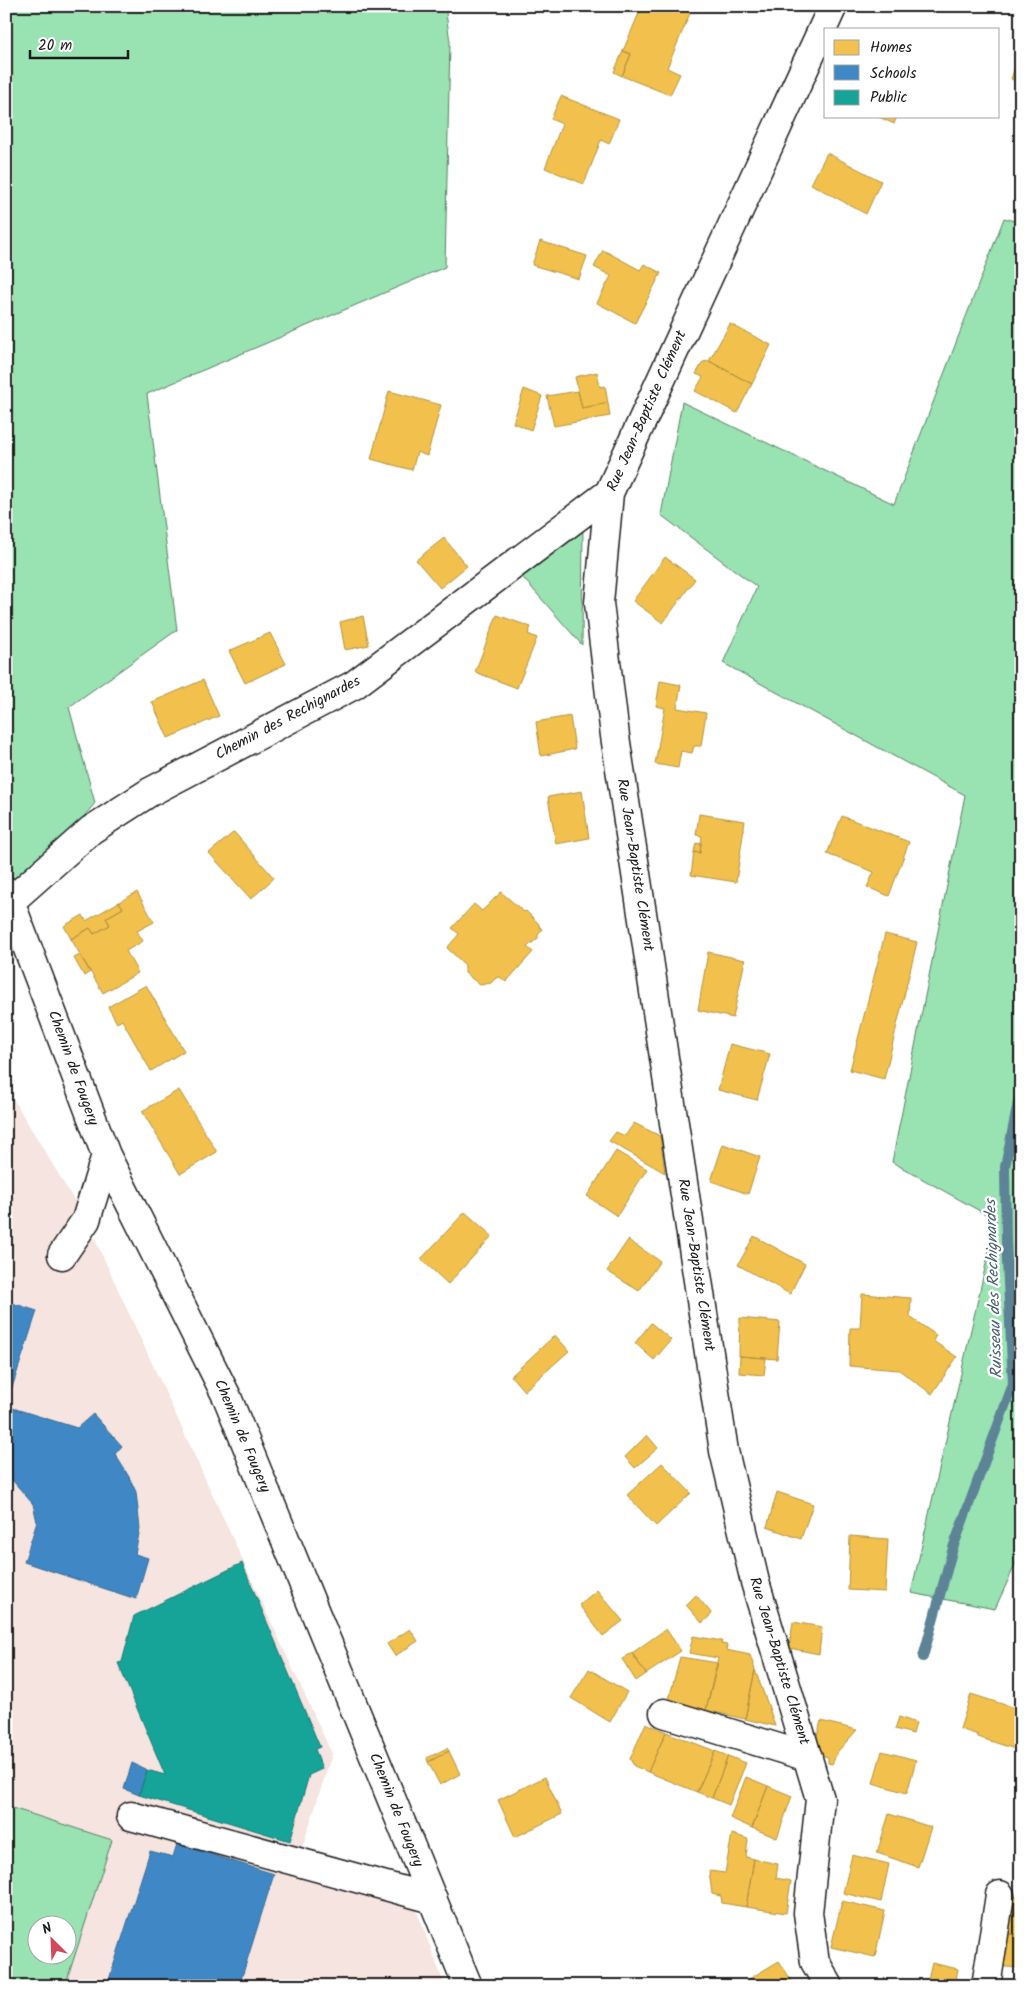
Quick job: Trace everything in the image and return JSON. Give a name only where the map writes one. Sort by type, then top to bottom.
[{"type":"street","name":"Rue Jean-Baptiste Clément","points":[[829,1986],[815,1962],[808,1913],[820,1799],[755,1582],[724,1451],[615,736],[599,603],[609,493],[833,6]]},
{"type":"street","name":"Chemin des Rechignardes","points":[[9,896],[91,830],[150,792],[354,685],[609,493]]},
{"type":"street","name":"Chemin de Fougery","points":[[9,896],[106,1155],[227,1397],[468,1986]]},
{"type":"street","points":[[62,1255],[86,1220],[106,1155]]},
{"type":"street","name":"Rue Jean-Baptiste Clément","points":[[664,1713],[808,1757]]},
{"type":"street","points":[[131,1816],[432,1899]]},
{"type":"street","points":[[986,1986],[1000,1895]]},
{"type":"shaded area","points":[[6,1087],[86,1220],[332,1754],[293,1876],[416,1909],[445,1986],[6,1986]]},
{"type":"green space","points":[[6,6],[445,6],[450,42],[445,267],[147,394],[177,630],[69,707],[95,803],[6,912]]},
{"type":"green space","points":[[1004,218],[1021,223],[1021,1552],[995,1609],[911,1593],[996,1220],[892,1162],[965,795],[723,663],[757,587],[661,515],[682,402],[894,504]]},
{"type":"green space","points":[[583,523],[582,645],[517,571]]},
{"type":"green space","points":[[6,1806],[112,1840],[78,1946],[78,1914],[28,1914],[28,1964],[72,1964],[65,1986],[6,1986]]},
{"type":"building: Homes","points":[[642,6],[693,6],[667,68],[680,74],[670,95],[622,76],[631,54],[623,51]]},
{"type":"building: Homes","points":[[623,51],[631,54],[622,76],[614,72]]},
{"type":"building: Homes","points":[[1021,51],[1021,69],[1015,67]]},
{"type":"building: Homes","points":[[1015,67],[1021,69],[1021,83],[1011,79]]},
{"type":"building: Homes","points":[[561,96],[619,119],[609,144],[601,140],[584,184],[545,168],[562,124],[551,119]]},
{"type":"building: Homes","points":[[881,118],[896,118],[894,124]]},
{"type":"building: Homes","points":[[827,153],[881,181],[866,214],[811,184]]},
{"type":"building: Homes","points":[[540,241],[587,256],[579,279],[532,265]]},
{"type":"building: Homes","points":[[603,250],[640,270],[644,264],[661,273],[635,323],[597,303],[611,276],[594,267]]},
{"type":"building: Homes","points":[[730,324],[771,345],[752,384],[709,361]]},
{"type":"building: Homes","points":[[709,361],[752,384],[737,413],[695,391],[703,377],[696,374],[703,362]]},
{"type":"building: Homes","points":[[597,372],[600,387],[605,386],[608,403],[582,408],[575,377]]},
{"type":"building: Homes","points":[[524,389],[542,396],[531,430],[513,423]]},
{"type":"building: Homes","points":[[389,391],[441,405],[427,456],[417,452],[412,470],[371,459]]},
{"type":"building: Homes","points":[[578,391],[582,408],[608,403],[610,416],[554,426],[547,396]]},
{"type":"building: Homes","points":[[444,538],[467,566],[440,588],[416,560]]},
{"type":"building: Homes","points":[[665,557],[695,579],[663,623],[633,601]]},
{"type":"building: Homes","points":[[497,615],[531,627],[528,634],[537,638],[517,688],[475,672]]},
{"type":"building: Homes","points":[[363,616],[369,645],[345,650],[340,622]]},
{"type":"building: Homes","points":[[270,633],[286,664],[245,683],[229,651]]},
{"type":"building: Homes","points":[[203,680],[219,716],[168,738],[152,702]]},
{"type":"building: Homes","points":[[660,681],[681,685],[677,708],[706,713],[701,746],[694,746],[692,753],[681,751],[678,768],[655,764],[665,708],[656,706]]},
{"type":"building: Homes","points":[[570,716],[575,749],[541,756],[536,722]]},
{"type":"building: Homes","points":[[582,791],[589,838],[556,844],[548,797]]},
{"type":"building: Homes","points":[[699,814],[745,821],[736,882],[691,875],[694,852],[700,853],[702,836],[696,835]]},
{"type":"building: Homes","points":[[842,816],[909,842],[889,896],[867,887],[874,872],[827,854]]},
{"type":"building: Homes","points":[[234,832],[274,878],[251,899],[209,853]]},
{"type":"building: Homes","points":[[696,843],[701,844],[700,853],[694,852]]},
{"type":"building: Homes","points":[[137,892],[154,922],[137,931],[143,941],[126,951],[138,973],[103,993],[71,939],[90,928],[94,934],[110,925],[106,918],[123,908],[119,902]]},
{"type":"building: Homes","points":[[501,892],[524,912],[526,911],[542,929],[538,938],[527,947],[533,952],[506,982],[500,977],[491,983],[480,985],[465,973],[465,965],[447,948],[459,934],[452,928],[474,904],[482,911]]},
{"type":"building: Homes","points":[[119,902],[123,908],[106,918],[110,925],[94,934],[90,928],[71,939],[64,926],[83,915],[86,921]]},
{"type":"building: Homes","points":[[885,934],[917,942],[884,1079],[850,1070]]},
{"type":"building: Homes","points":[[708,952],[745,960],[733,1018],[698,1010]]},
{"type":"building: Homes","points":[[80,955],[90,972],[84,976],[74,958]]},
{"type":"building: Homes","points":[[146,985],[184,1051],[151,1071],[122,1020],[117,1023],[108,1007]]},
{"type":"building: Homes","points":[[730,1044],[770,1054],[757,1100],[718,1090]]},
{"type":"building: Homes","points":[[179,1090],[217,1152],[180,1174],[142,1111]]},
{"type":"building: Homes","points":[[634,1123],[660,1136],[665,1173],[609,1141],[616,1132],[625,1136]]},
{"type":"building: Homes","points":[[723,1144],[760,1157],[748,1194],[711,1181]]},
{"type":"building: Homes","points":[[616,1151],[647,1169],[617,1216],[587,1196]]},
{"type":"building: Homes","points":[[465,1212],[492,1236],[448,1284],[421,1259]]},
{"type":"building: Homes","points":[[754,1236],[805,1264],[790,1294],[738,1265]]},
{"type":"building: Homes","points":[[628,1240],[660,1261],[639,1291],[607,1271]]},
{"type":"building: Homes","points":[[862,1294],[911,1298],[910,1317],[936,1335],[933,1341],[957,1357],[932,1394],[899,1370],[849,1366],[850,1328],[860,1328]]},
{"type":"building: Homes","points":[[740,1318],[780,1322],[777,1359],[739,1356]]},
{"type":"building: Homes","points":[[651,1323],[671,1340],[654,1360],[635,1343]]},
{"type":"building: Homes","points":[[555,1335],[569,1351],[524,1391],[511,1376]]},
{"type":"building: Homes","points":[[740,1356],[766,1358],[764,1375],[739,1373]]},
{"type":"building: Homes","points":[[647,1435],[658,1448],[635,1468],[625,1457]]},
{"type":"building: Homes","points":[[662,1463],[691,1493],[656,1526],[627,1495]]},
{"type":"building: Homes","points":[[777,1492],[813,1504],[801,1539],[767,1527]]},
{"type":"building: Homes","points":[[850,1536],[888,1539],[885,1592],[848,1590]]},
{"type":"building: Homes","points":[[597,1590],[623,1621],[603,1636],[579,1605]]},
{"type":"building: Homes","points":[[696,1595],[712,1614],[702,1623],[686,1605]]},
{"type":"building: Homes","points":[[793,1622],[822,1627],[819,1654],[789,1648]]},
{"type":"building: Homes","points":[[410,1629],[418,1641],[395,1656],[387,1644]]},
{"type":"building: Homes","points":[[666,1629],[681,1651],[646,1674],[632,1653]]},
{"type":"building: Homes","points":[[693,1636],[722,1641],[721,1644],[727,1645],[726,1650],[750,1655],[755,1670],[745,1719],[706,1710],[718,1658],[689,1653]]},
{"type":"building: Homes","points":[[632,1653],[646,1674],[636,1681],[622,1659]]},
{"type":"building: Homes","points":[[680,1657],[718,1663],[706,1710],[669,1699]]},
{"type":"building: Homes","points":[[589,1669],[627,1692],[610,1722],[571,1698]]},
{"type":"building: Homes","points":[[755,1670],[768,1705],[775,1726],[745,1719]]},
{"type":"building: Homes","points":[[971,1694],[1021,1710],[1021,1751],[960,1729]]},
{"type":"building: Homes","points":[[899,1717],[916,1723],[913,1734],[895,1729]]},
{"type":"building: Homes","points":[[821,1721],[857,1730],[838,1751],[832,1764],[828,1763],[828,1757],[821,1755],[816,1740]]},
{"type":"building: Homes","points":[[646,1723],[666,1732],[648,1772],[634,1766],[630,1759]]},
{"type":"building: Homes","points":[[666,1732],[715,1751],[697,1792],[648,1772]]},
{"type":"building: Homes","points":[[447,1748],[449,1751],[428,1762],[427,1758]]},
{"type":"building: Homes","points":[[449,1751],[460,1774],[440,1785],[428,1762]]},
{"type":"building: Homes","points":[[715,1751],[728,1756],[712,1798],[697,1792]]},
{"type":"building: Homes","points":[[882,1751],[916,1760],[907,1793],[873,1783]]},
{"type":"building: Homes","points":[[728,1756],[746,1763],[729,1805],[712,1798]]},
{"type":"building: Homes","points":[[545,1777],[562,1814],[515,1837],[498,1800]]},
{"type":"building: Homes","points":[[746,1777],[768,1786],[752,1828],[730,1818]]},
{"type":"building: Homes","points":[[768,1786],[792,1796],[777,1838],[752,1828]]},
{"type":"building: Homes","points":[[889,1814],[931,1827],[918,1867],[877,1853]]},
{"type":"building: Homes","points":[[732,1834],[748,1839],[746,1857],[754,1859],[746,1907],[722,1903],[721,1896],[712,1894],[709,1871],[725,1873]]},
{"type":"building: Homes","points":[[852,1855],[889,1864],[881,1902],[843,1893]]},
{"type":"building: Homes","points":[[754,1859],[778,1864],[776,1878],[791,1881],[786,1913],[746,1907]]},
{"type":"building: Homes","points":[[1008,1895],[1021,1898],[1021,1935],[999,1933]]},
{"type":"building: Homes","points":[[842,1901],[885,1911],[875,1957],[831,1947]]},
{"type":"building: Homes","points":[[999,1933],[1021,1935],[1021,1968],[992,1966]]},
{"type":"building: Homes","points":[[779,1961],[795,1986],[746,1986],[744,1982]]},
{"type":"building: Homes","points":[[932,1963],[958,1969],[955,1984],[928,1979]]},
{"type":"building: Homes","points":[[946,1983],[955,1984],[964,1986],[945,1986]]},
{"type":"building: Schools","points":[[6,1301],[37,1311],[6,1406]]},
{"type":"building: Schools","points":[[6,1406],[77,1428],[93,1414],[122,1446],[115,1454],[136,1492],[140,1529],[135,1554],[148,1558],[136,1599],[24,1562],[37,1522],[33,1504],[6,1473]]},
{"type":"building: Schools","points":[[132,1763],[147,1770],[139,1795],[124,1789]]},
{"type":"building: Schools","points":[[177,1844],[274,1874],[239,1986],[107,1986],[150,1851],[173,1857]]},
{"type":"building: Public","points":[[242,1563],[320,1747],[315,1749],[322,1769],[309,1775],[290,1841],[139,1795],[147,1770],[165,1775],[118,1663],[122,1662],[134,1616]]},
{"type":"waterway","name":"Ruisseau des Rechignardes","points":[[923,1657],[953,1548],[1013,1384],[1006,1241],[1005,1167],[1021,1088]]}]
